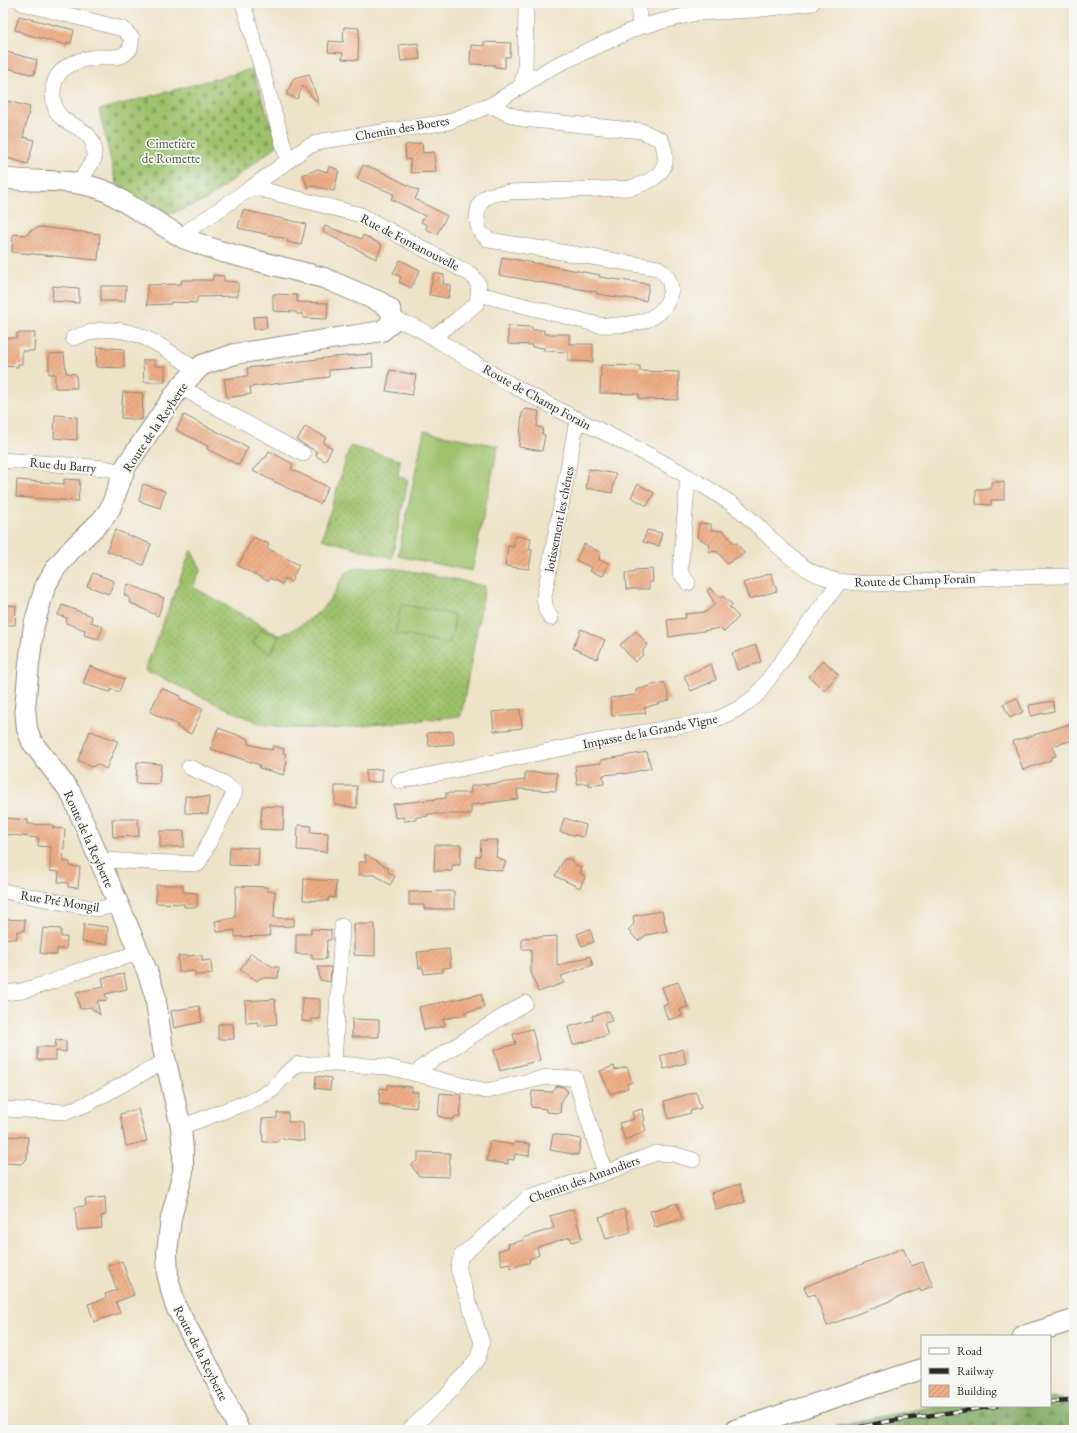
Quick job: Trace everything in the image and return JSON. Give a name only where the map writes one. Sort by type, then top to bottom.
[{"type":"main road","points":[[3,178],[82,182],[110,192],[183,238],[219,251],[305,272],[344,286],[386,306],[392,312],[392,320]]},
{"type":"main road","name":"Route de la Reyberte","points":[[239,1430],[176,1305],[168,1277],[167,1252],[171,1218],[183,1172],[181,1127],[165,1062],[155,995],[71,793],[30,737],[26,720],[25,695],[34,625],[45,587],[55,569],[72,549],[102,520],[110,509],[123,472],[180,386],[196,370],[208,362],[235,354],[382,331],[388,327],[392,320]]},
{"type":"main road","points":[[1026,1335],[1074,1320]]},
{"type":"main road","points":[[735,1430],[921,1369]]},
{"type":"street","points":[[22,3],[124,29],[132,38],[130,49],[123,55],[74,62],[63,69],[55,79],[52,95],[55,109],[64,120],[85,132],[93,143],[94,160],[84,175],[82,182]]},
{"type":"street","points":[[243,3],[288,161]]},
{"type":"street","points":[[521,86],[525,70],[526,3]]},
{"type":"street","points":[[639,3],[639,27]]},
{"type":"street","name":"Chemin des Boeres","points":[[252,187],[307,147],[322,141],[448,122],[491,105],[552,67],[639,27],[696,13],[754,10],[812,3]]},
{"type":"street","points":[[433,337],[458,320],[477,303],[479,294],[599,325],[614,325],[636,323],[661,312],[668,302],[671,292],[670,282],[666,274],[658,268],[498,243],[489,240],[480,232],[477,212],[480,203],[486,197],[496,194],[510,192],[630,188],[645,184],[656,178],[662,170],[666,158],[665,148],[661,140],[642,131],[523,119],[506,113],[491,105]]},
{"type":"street","points":[[183,238],[189,230],[252,187]]},
{"type":"street","name":"Rue de Fontanouvelle","points":[[252,187],[361,215],[472,274],[479,285],[479,294]]},
{"type":"street","name":"Route de Champ Forain","points":[[392,320],[404,322],[433,337],[510,384],[688,477],[730,502],[788,555],[806,568],[824,577],[840,581],[901,582],[1003,576],[1074,576]]},
{"type":"street","points":[[73,338],[102,330],[121,330],[142,335],[196,370]]},
{"type":"street","points":[[180,386],[303,454]]},
{"type":"street","name":"lotissement les chênes","points":[[551,618],[546,610],[544,598],[577,420]]},
{"type":"street","name":"Rue du Barry","points":[[3,460],[105,468],[123,472]]},
{"type":"street","points":[[688,477],[680,572],[688,583]]},
{"type":"street","name":"Impasse de la Grande Vigne","points":[[399,781],[438,772],[717,719],[740,708],[757,695],[840,581]]},
{"type":"street","points":[[99,860],[198,864],[235,792],[222,782],[190,767]]},
{"type":"street","name":"Rue Pré Mongil","points":[[3,891],[97,909],[118,904]]},
{"type":"street","points":[[334,1064],[342,926]]},
{"type":"street","points":[[3,993],[22,991],[54,982],[75,972],[138,954]]},
{"type":"street","points":[[417,1072],[425,1065],[525,1003]]},
{"type":"street","points":[[3,1109],[67,1112],[89,1103],[165,1062]]},
{"type":"street","points":[[181,1127],[258,1098],[272,1090],[286,1074],[298,1064],[388,1067],[417,1072],[486,1091],[546,1077],[575,1078],[605,1173]]},
{"type":"street","name":"Chemin des Amandiers","points":[[409,1430],[449,1394],[478,1358],[482,1343],[458,1269],[461,1256],[529,1197],[605,1173],[656,1153],[673,1154],[693,1160]]},
{"type":"green space","name":"Cimetière de Romette","points":[[252,69],[278,145],[206,200],[160,218],[116,183],[99,110]]},
{"type":"green space","points":[[424,431],[498,446],[472,571],[398,556]]},
{"type":"green space","points":[[350,446],[400,460],[398,476],[408,480],[392,558],[322,539]]},
{"type":"green space","points":[[191,550],[201,569],[193,587],[280,636],[303,624],[321,610],[332,596],[346,573],[360,568],[375,567],[415,572],[485,586],[461,716],[331,729],[286,728],[259,723],[145,670]]},
{"type":"green space","points":[[404,605],[452,614],[455,618],[450,641],[446,643],[398,634],[396,630],[400,608]]},
{"type":"green space","points":[[261,629],[279,637],[271,653],[253,644]]},
{"type":"green space","points":[[1051,1398],[1074,1400],[1074,1430],[819,1430],[929,1407],[1051,1407]]},
{"type":"building","points":[[19,16],[74,30],[71,43],[67,42],[67,45],[15,30]]},
{"type":"building","points":[[344,27],[359,28],[358,60],[342,59],[343,53],[328,52],[329,41],[343,42]]},
{"type":"building","points":[[484,42],[511,43],[510,57],[505,57],[505,68],[495,67],[495,65],[470,64],[471,45],[484,46]]},
{"type":"building","points":[[418,43],[420,59],[401,61],[399,45]]},
{"type":"building","points":[[3,51],[37,60],[34,75],[3,67]]},
{"type":"building","points":[[309,74],[319,104],[303,86],[297,99],[286,94],[294,78]]},
{"type":"building","points":[[8,101],[30,107],[23,137],[34,140],[28,164],[3,157],[3,122]]},
{"type":"building","points":[[422,143],[423,153],[434,152],[436,172],[411,173],[410,159],[406,160],[405,145]]},
{"type":"building","points":[[363,165],[378,170],[419,191],[415,199],[447,216],[437,234],[426,229],[427,225],[421,222],[425,216],[391,199],[394,194],[357,179]]},
{"type":"building","points":[[329,166],[339,170],[334,191],[313,186],[308,188],[303,175],[318,169],[327,172]]},
{"type":"building","points":[[243,210],[306,224],[301,245],[287,242],[288,239],[238,228]]},
{"type":"building","points":[[325,226],[362,239],[363,235],[382,245],[376,259],[323,232]]},
{"type":"building","points":[[40,227],[100,234],[98,260],[12,252],[13,234],[25,235],[28,234],[29,231]]},
{"type":"building","points":[[502,257],[600,275],[599,277],[649,284],[646,301],[597,294],[597,292],[499,275]]},
{"type":"building","points":[[400,260],[420,270],[411,288],[399,282],[401,277],[393,273]]},
{"type":"building","points":[[434,273],[444,275],[443,284],[451,285],[448,298],[429,295]]},
{"type":"building","points":[[213,275],[224,276],[224,281],[238,282],[238,296],[197,297],[197,303],[171,302],[171,304],[147,305],[147,285],[181,284],[182,280],[213,280]]},
{"type":"building","points":[[53,286],[79,288],[79,303],[52,301]]},
{"type":"building","points":[[101,286],[126,286],[125,301],[101,301]]},
{"type":"building","points":[[273,294],[297,295],[297,302],[328,303],[327,319],[303,318],[303,314],[297,314],[296,312],[273,311]]},
{"type":"building","points":[[266,316],[267,328],[254,329],[253,317]]},
{"type":"building","points":[[508,326],[532,327],[532,330],[544,330],[544,334],[569,334],[569,344],[593,344],[593,362],[568,361],[568,352],[544,351],[544,348],[532,347],[532,345],[508,344]]},
{"type":"building","points":[[17,333],[35,333],[34,351],[22,351],[22,364],[18,364],[18,367],[3,366],[3,338],[17,338]]},
{"type":"building","points":[[97,347],[124,349],[124,368],[96,367]]},
{"type":"building","points":[[64,353],[66,373],[76,374],[77,388],[55,388],[55,374],[49,374],[49,354]]},
{"type":"building","points":[[372,354],[373,367],[329,370],[329,377],[250,387],[251,394],[227,398],[224,379],[248,376],[247,368],[333,357]]},
{"type":"building","points":[[143,360],[155,360],[155,366],[165,366],[165,382],[144,382]]},
{"type":"building","points":[[601,365],[640,366],[640,371],[679,372],[678,400],[639,399],[639,394],[600,393]]},
{"type":"building","points":[[390,370],[416,375],[412,395],[386,391]]},
{"type":"building","points":[[123,392],[143,393],[142,420],[121,418]]},
{"type":"building","points":[[526,409],[539,411],[537,427],[543,428],[542,434],[545,435],[542,451],[519,447],[522,413]]},
{"type":"building","points":[[55,415],[77,417],[77,440],[54,438]]},
{"type":"building","points":[[184,415],[248,447],[239,465],[207,449],[208,446],[176,430]]},
{"type":"building","points":[[305,427],[326,437],[323,443],[332,448],[325,461],[316,456],[317,452],[297,440]]},
{"type":"building","points":[[269,451],[293,464],[291,469],[328,487],[320,504],[253,471],[264,458],[266,458]]},
{"type":"building","points":[[589,469],[616,474],[612,493],[586,488]]},
{"type":"building","points":[[64,479],[80,480],[78,501],[16,497],[17,480],[64,484]]},
{"type":"building","points":[[991,482],[1004,482],[1004,500],[991,500],[991,505],[976,504],[976,489],[991,489]]},
{"type":"building","points":[[143,484],[165,491],[160,508],[139,501]]},
{"type":"building","points":[[638,484],[654,493],[647,506],[631,497]]},
{"type":"building","points":[[699,523],[711,524],[711,530],[724,531],[734,544],[737,543],[744,553],[727,564],[718,552],[708,551],[710,545],[697,537]]},
{"type":"building","points":[[115,530],[151,544],[143,565],[107,551]]},
{"type":"building","points":[[647,530],[662,533],[659,546],[643,542]]},
{"type":"building","points":[[515,536],[531,538],[529,549],[532,550],[529,569],[505,566],[508,546],[513,547]]},
{"type":"building","points":[[253,537],[269,544],[267,548],[299,565],[291,582],[285,578],[282,584],[270,578],[268,581],[238,566]]},
{"type":"building","points":[[584,544],[600,552],[599,560],[609,563],[603,576],[590,571],[592,568],[576,560]]},
{"type":"building","points":[[652,569],[653,582],[649,582],[649,589],[626,589],[625,573],[634,573],[635,570]]},
{"type":"building","points":[[93,573],[114,581],[109,594],[87,586]]},
{"type":"building","points":[[771,573],[777,591],[749,599],[743,583]]},
{"type":"building","points":[[128,584],[164,598],[158,616],[129,602],[130,598],[124,595]]},
{"type":"building","points":[[710,588],[721,598],[723,596],[733,605],[729,607],[739,617],[724,632],[720,628],[669,637],[667,620],[686,618],[685,614],[706,612],[715,604],[707,591]]},
{"type":"building","points":[[5,605],[16,606],[15,625],[3,625]]},
{"type":"building","points":[[62,605],[92,616],[91,622],[103,627],[98,639],[84,635],[85,630],[66,623],[67,618],[58,615]]},
{"type":"building","points":[[581,629],[605,640],[597,659],[573,648]]},
{"type":"building","points":[[636,631],[648,645],[643,650],[643,655],[635,662],[620,645]]},
{"type":"building","points":[[756,645],[761,662],[737,670],[732,653]]},
{"type":"building","points":[[823,660],[838,674],[824,691],[809,676]]},
{"type":"building","points":[[711,664],[716,680],[691,691],[684,676]]},
{"type":"building","points":[[90,666],[124,679],[119,692],[112,689],[110,692],[83,684]]},
{"type":"building","points":[[664,682],[670,700],[644,708],[646,713],[612,716],[610,698],[636,695],[636,690]]},
{"type":"building","points":[[161,688],[181,696],[180,699],[203,709],[191,734],[177,727],[178,725],[150,712]]},
{"type":"building","points":[[1017,698],[1023,712],[1010,718],[1003,704]]},
{"type":"building","points":[[1053,701],[1054,711],[1031,716],[1029,705]]},
{"type":"building","points":[[520,709],[522,728],[494,731],[492,712]]},
{"type":"building","points":[[1074,723],[1074,740],[1052,746],[1056,756],[1051,757],[1051,760],[1023,770],[1013,741]]},
{"type":"building","points":[[218,728],[249,739],[248,744],[272,750],[273,746],[284,749],[283,753],[286,754],[284,760],[287,761],[284,775],[259,768],[260,765],[211,749]]},
{"type":"building","points":[[90,731],[118,741],[106,769],[97,764],[92,767],[78,760]]},
{"type":"building","points":[[453,731],[454,744],[429,746],[427,733]]},
{"type":"building","points":[[647,752],[651,768],[624,774],[603,775],[604,784],[589,786],[589,783],[577,784],[575,766],[601,763],[601,760]]},
{"type":"building","points":[[137,762],[161,764],[159,784],[136,783]]},
{"type":"building","points":[[382,769],[382,782],[366,782],[366,770]]},
{"type":"building","points":[[525,772],[557,773],[556,791],[517,789],[518,799],[471,805],[471,814],[428,814],[428,816],[416,817],[416,820],[404,821],[403,817],[395,818],[393,804],[446,798],[446,793],[471,793],[471,786],[525,780]]},
{"type":"building","points":[[335,786],[357,786],[357,808],[335,805]]},
{"type":"building","points":[[185,796],[209,797],[208,814],[185,813]]},
{"type":"building","points":[[262,806],[284,807],[283,830],[260,829]]},
{"type":"building","points":[[4,818],[28,820],[28,824],[53,825],[53,828],[65,829],[63,862],[70,862],[70,866],[80,867],[78,888],[68,887],[68,883],[58,882],[59,872],[50,871],[51,847],[38,846],[39,838],[3,834]]},
{"type":"building","points":[[564,818],[586,825],[583,837],[560,832]]},
{"type":"building","points":[[112,819],[138,819],[139,836],[113,837]]},
{"type":"building","points":[[298,825],[311,826],[310,832],[328,833],[327,852],[297,850]]},
{"type":"building","points":[[160,831],[184,831],[184,847],[160,847]]},
{"type":"building","points":[[481,840],[498,840],[496,857],[506,862],[502,871],[475,866],[476,856],[480,856]]},
{"type":"building","points":[[435,845],[461,845],[460,865],[452,865],[452,871],[434,871]]},
{"type":"building","points":[[230,847],[259,848],[258,866],[229,865]]},
{"type":"building","points":[[365,854],[388,868],[388,872],[395,876],[390,885],[375,875],[359,875],[359,862],[366,862]]},
{"type":"building","points":[[564,859],[571,859],[573,863],[582,868],[580,873],[585,877],[580,888],[555,876]]},
{"type":"building","points":[[304,879],[336,881],[335,898],[329,897],[328,901],[303,900]]},
{"type":"building","points":[[156,885],[183,885],[183,892],[197,893],[197,907],[184,907],[184,904],[156,903]]},
{"type":"building","points":[[236,886],[267,887],[267,891],[275,891],[274,918],[294,918],[294,926],[269,927],[270,936],[235,937],[235,930],[217,932],[215,921],[235,918]]},
{"type":"building","points":[[454,891],[454,909],[424,909],[424,905],[409,905],[409,892]]},
{"type":"building","points":[[662,911],[667,931],[646,935],[638,941],[628,930],[634,924],[633,916]]},
{"type":"building","points":[[3,919],[25,920],[24,931],[17,931],[17,939],[3,938]]},
{"type":"building","points":[[84,924],[108,927],[107,944],[82,942]]},
{"type":"building","points":[[354,924],[375,924],[375,956],[354,955]]},
{"type":"building","points":[[43,928],[61,929],[61,937],[67,937],[66,949],[57,949],[57,955],[40,953]]},
{"type":"building","points":[[311,929],[331,930],[331,940],[327,940],[326,959],[312,959],[312,954],[296,954],[296,934],[311,934]]},
{"type":"building","points":[[590,929],[594,942],[582,946],[577,934]]},
{"type":"building","points":[[557,936],[557,966],[590,956],[593,965],[561,976],[564,983],[538,992],[531,972],[531,949],[522,949],[522,938]]},
{"type":"building","points":[[449,949],[451,967],[443,968],[443,972],[424,974],[423,968],[419,968],[417,952]]},
{"type":"building","points":[[251,953],[273,967],[279,967],[278,978],[260,978],[258,981],[240,970]]},
{"type":"building","points":[[202,955],[202,961],[211,960],[212,974],[195,975],[195,971],[179,972],[178,956]]},
{"type":"building","points":[[318,967],[331,967],[330,982],[320,980]]},
{"type":"building","points":[[124,974],[127,989],[105,994],[107,1000],[97,1001],[100,1015],[90,1007],[80,1009],[76,992],[104,987],[102,978]]},
{"type":"building","points":[[678,982],[688,1007],[680,1009],[682,1016],[668,1020],[663,1005],[668,1004],[662,987]]},
{"type":"building","points":[[481,994],[484,1008],[465,1012],[465,1015],[443,1019],[445,1026],[424,1030],[419,1007]]},
{"type":"building","points":[[302,998],[320,999],[320,1019],[312,1019],[312,1022],[302,1021]]},
{"type":"building","points":[[275,999],[277,1024],[258,1026],[258,1022],[246,1023],[245,1001]]},
{"type":"building","points":[[199,1006],[202,1022],[174,1028],[171,1011]]},
{"type":"building","points":[[609,1011],[612,1021],[604,1023],[608,1035],[573,1045],[568,1027],[593,1020],[592,1016]]},
{"type":"building","points":[[352,1019],[379,1020],[379,1037],[352,1037]]},
{"type":"building","points":[[218,1024],[233,1024],[234,1039],[218,1039]]},
{"type":"building","points":[[532,1029],[540,1060],[500,1071],[494,1050],[516,1044],[513,1034]]},
{"type":"building","points":[[56,1040],[66,1041],[66,1052],[56,1051],[56,1060],[37,1060],[37,1047],[55,1047]]},
{"type":"building","points":[[683,1049],[686,1063],[664,1069],[660,1056]]},
{"type":"building","points":[[614,1066],[615,1070],[627,1067],[632,1082],[627,1084],[628,1088],[610,1094],[600,1071]]},
{"type":"building","points":[[316,1076],[331,1078],[330,1090],[315,1088]]},
{"type":"building","points":[[387,1085],[412,1087],[412,1092],[418,1092],[416,1108],[379,1104],[380,1088],[387,1089]]},
{"type":"building","points":[[557,1086],[564,1087],[568,1092],[561,1101],[560,1113],[546,1112],[546,1109],[531,1107],[532,1091],[552,1092]]},
{"type":"building","points":[[696,1092],[701,1108],[690,1111],[691,1113],[669,1119],[664,1101]]},
{"type":"building","points":[[440,1093],[462,1095],[460,1117],[455,1117],[452,1120],[438,1116]]},
{"type":"building","points":[[138,1109],[147,1141],[126,1146],[120,1114]]},
{"type":"building","points":[[642,1109],[646,1131],[625,1140],[619,1123],[634,1119],[632,1112]]},
{"type":"building","points":[[277,1113],[288,1113],[288,1122],[303,1122],[304,1141],[280,1138],[277,1142],[263,1142],[262,1119],[277,1118]]},
{"type":"building","points":[[553,1134],[581,1139],[578,1155],[550,1150]]},
{"type":"building","points":[[3,1136],[28,1137],[27,1159],[21,1164],[3,1163]]},
{"type":"building","points":[[490,1141],[514,1145],[514,1142],[530,1144],[529,1156],[515,1154],[514,1160],[508,1159],[508,1164],[487,1161]]},
{"type":"building","points":[[418,1152],[450,1153],[449,1177],[419,1176],[411,1165],[418,1160]]},
{"type":"building","points":[[740,1184],[745,1202],[716,1210],[711,1193]]},
{"type":"building","points":[[105,1197],[106,1215],[101,1216],[102,1228],[77,1230],[75,1207],[86,1206],[85,1199]]},
{"type":"building","points":[[677,1203],[682,1219],[655,1227],[650,1211]]},
{"type":"building","points":[[573,1209],[582,1239],[572,1242],[570,1237],[537,1247],[539,1255],[529,1259],[530,1262],[511,1268],[509,1263],[502,1265],[498,1251],[509,1247],[508,1244],[524,1240],[523,1238],[554,1228],[550,1216]]},
{"type":"building","points":[[624,1209],[631,1232],[606,1239],[599,1217]]},
{"type":"building","points":[[903,1248],[911,1266],[923,1262],[933,1286],[920,1291],[920,1289],[827,1326],[815,1294],[808,1296],[804,1287]]},
{"type":"building","points":[[122,1261],[134,1295],[116,1302],[120,1313],[94,1322],[88,1304],[106,1298],[105,1294],[117,1290],[108,1266]]},
{"type":"railway","points":[[1051,1402],[1074,1401]]},
{"type":"railway","points":[[846,1430],[890,1421],[989,1407]]}]
